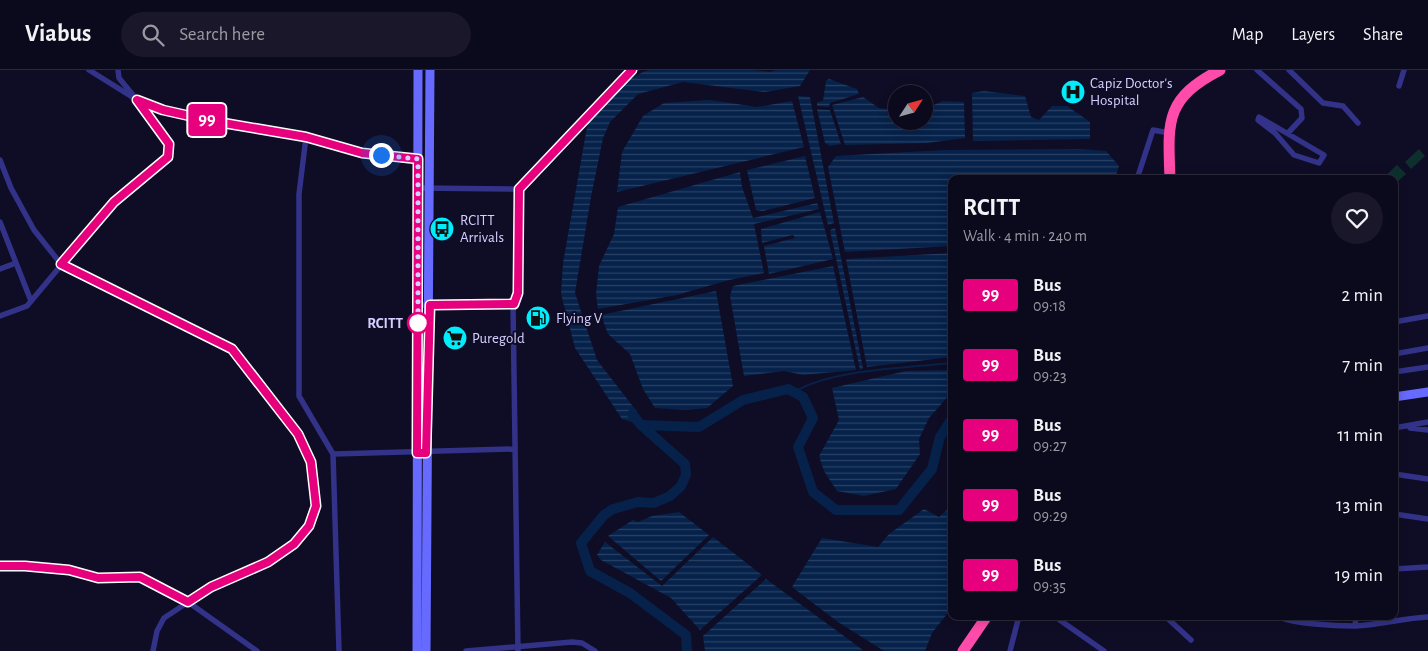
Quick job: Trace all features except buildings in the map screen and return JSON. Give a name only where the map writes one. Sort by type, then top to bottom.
[{"type":"highway","points":[[1170,175],[1168,133],[1175,108],[1182,97],[1212,72]]},
{"type":"highway","points":[[962,651],[984,620]]},
{"type":"street","points":[[89,70],[137,100],[163,110],[306,137],[362,153],[418,159]]},
{"type":"street","points":[[0,316],[27,306],[114,202],[168,157],[169,144],[119,78],[118,70]]},
{"type":"street","points":[[418,70],[418,305],[426,651]]},
{"type":"street","points":[[417,651],[422,453],[430,305],[430,70]]},
{"type":"street","points":[[518,648],[514,449],[516,399],[514,304],[518,293],[519,189],[632,70]]},
{"type":"street","points":[[1257,70],[1301,109],[1302,118],[1288,133]]},
{"type":"street","points":[[1289,70],[1323,102],[1343,106],[1358,123]]},
{"type":"street","points":[[1399,86],[1404,70]]},
{"type":"street","points":[[1259,117],[1288,133],[1324,155],[1319,163],[1294,155],[1275,133],[1258,120],[1259,117]]},
{"type":"street","points":[[1138,175],[1153,130],[1168,133]]},
{"type":"street","points":[[306,137],[299,194],[299,396],[333,454],[339,651]]},
{"type":"street","points":[[0,160],[11,188],[34,230],[61,264],[232,349],[298,434],[311,462],[316,506],[309,526],[294,544],[268,562],[211,587],[164,618],[157,631],[153,651]]},
{"type":"street","points":[[418,188],[519,189]]},
{"type":"street","points":[[0,222],[31,301]]},
{"type":"street","points":[[0,270],[16,263]]},
{"type":"street","points":[[418,305],[514,304]]},
{"type":"street","points":[[1398,321],[1428,316]]},
{"type":"street","points":[[1398,353],[1428,348]]},
{"type":"street","points":[[1398,371],[1428,366]]},
{"type":"street","points":[[1398,396],[1428,392]]},
{"type":"street","points":[[1398,428],[1428,422]]},
{"type":"street","points":[[1406,427],[1428,430]]},
{"type":"street","points":[[333,454],[514,449]]},
{"type":"street","points":[[1398,475],[1428,479]]},
{"type":"street","points":[[1398,515],[1428,519]]},
{"type":"street","points":[[0,566],[69,570],[98,578],[140,577],[188,602],[257,651]]},
{"type":"street","points":[[1398,569],[1428,567]]},
{"type":"street","points":[[1284,620],[1355,626],[1428,617]]},
{"type":"street","points":[[1010,651],[1018,620]]},
{"type":"street","points":[[1060,620],[1104,651]]},
{"type":"street","points":[[1169,620],[1191,640]]},
{"type":"street","points":[[1355,626],[1356,620]]},
{"type":"street","points":[[466,651],[572,642],[582,643],[595,651]]},
{"type":"green space","points":[[1419,149],[1425,156],[1411,169],[1405,162]]},
{"type":"green space","points":[[1397,165],[1406,174],[1398,181],[1398,175],[1386,175]]},
{"type":"water","points":[[649,70],[752,70],[770,72],[776,70],[810,70],[800,86],[765,92],[683,82],[638,94],[610,122],[603,138],[575,293],[597,360],[638,413],[641,425],[622,419],[575,348],[561,294],[563,263],[587,127],[591,119],[614,93],[632,78]]},
{"type":"water","points":[[829,79],[857,89],[859,94],[830,103],[829,107],[817,106],[817,102],[823,101],[826,81]]},
{"type":"water","points":[[984,91],[1025,96],[1031,117],[1039,120],[1052,106],[1067,106],[1090,122],[1090,139],[973,141],[972,93]]},
{"type":"water","points":[[798,96],[810,97],[834,223],[828,225]]},
{"type":"water","points":[[863,97],[879,108],[888,109],[888,130],[933,130],[933,105],[943,101],[964,102],[965,138],[927,143],[845,145],[832,105]]},
{"type":"water","points":[[710,100],[757,107],[792,101],[804,147],[617,192],[622,152],[643,116],[664,103]]},
{"type":"water","points":[[817,109],[830,110],[841,144],[830,146],[825,143]]},
{"type":"water","points":[[1081,149],[1106,151],[1119,166],[1116,175],[948,175],[948,246],[845,252],[828,167],[836,156],[945,150]]},
{"type":"water","points":[[805,156],[815,198],[763,211],[756,210],[747,170]]},
{"type":"water","points":[[740,172],[742,187],[753,218],[817,203],[819,209],[754,224],[764,273],[729,280],[677,295],[598,309],[596,294],[599,266],[614,234],[618,207]]},
{"type":"water","points":[[820,212],[833,259],[769,274],[764,246],[795,238],[793,235],[762,243],[761,229]]},
{"type":"water","points":[[835,228],[863,368],[860,370],[830,230]]},
{"type":"water","points":[[948,253],[948,357],[867,367],[846,259]]},
{"type":"water","points":[[833,266],[856,370],[803,375],[784,371],[744,376],[730,296],[733,286]]},
{"type":"water","points":[[716,291],[733,386],[707,408],[686,410],[655,408],[643,389],[630,354],[608,334],[601,315]]},
{"type":"water","points":[[948,370],[948,396],[929,418],[919,439],[920,454],[896,489],[864,496],[837,491],[824,471],[819,456],[839,420],[832,388],[906,371]]},
{"type":"water","points":[[924,509],[939,517],[948,509],[948,613],[932,633],[925,651],[884,651],[838,622],[792,587],[822,538],[878,547],[889,534]]},
{"type":"water","points":[[679,512],[709,535],[661,581],[608,536],[633,520],[638,522],[652,516]]},
{"type":"water","points":[[713,537],[762,575],[700,630],[671,598],[601,560],[597,555],[605,542],[662,586]]},
{"type":"water","points":[[766,579],[863,650],[705,651],[703,636]]},
{"type":"waterway","points":[[794,392],[810,384],[849,374],[948,363]]},
{"type":"waterway","points":[[641,425],[699,427],[743,400],[788,389],[803,397],[813,418],[798,447],[813,492],[836,510],[899,510],[932,469],[940,437],[948,425]]},
{"type":"waterway","points":[[632,414],[641,425],[685,464],[686,475],[681,486],[670,496],[654,503],[638,502],[613,509],[604,515],[581,543],[590,571],[630,593],[686,635],[687,651]]},
{"type":"bus line","name":"99","points":[[0,566],[69,570],[98,578],[140,577],[188,602],[211,587],[268,562],[294,544],[314,519],[316,506],[315,481],[311,462],[298,434],[232,349],[61,264],[114,202],[168,157],[169,144],[137,100],[163,110],[212,121],[306,137],[362,153],[418,159],[417,453],[426,453],[430,305],[514,304],[518,293],[519,189],[632,70]]},
{"type":"place","name":"Capiz Doctor's Hospital","points":[[1073,92]]},
{"type":"place","name":"RCITT Arrivals","points":[[442,229]]},
{"type":"place","name":"Flying V","points":[[538,318]]},
{"type":"place","name":"RCITT","points":[[418,323]]},
{"type":"place","name":"Puregold","points":[[455,338]]},
{"type":"route","points":[[381,155],[418,159],[418,323]]}]
